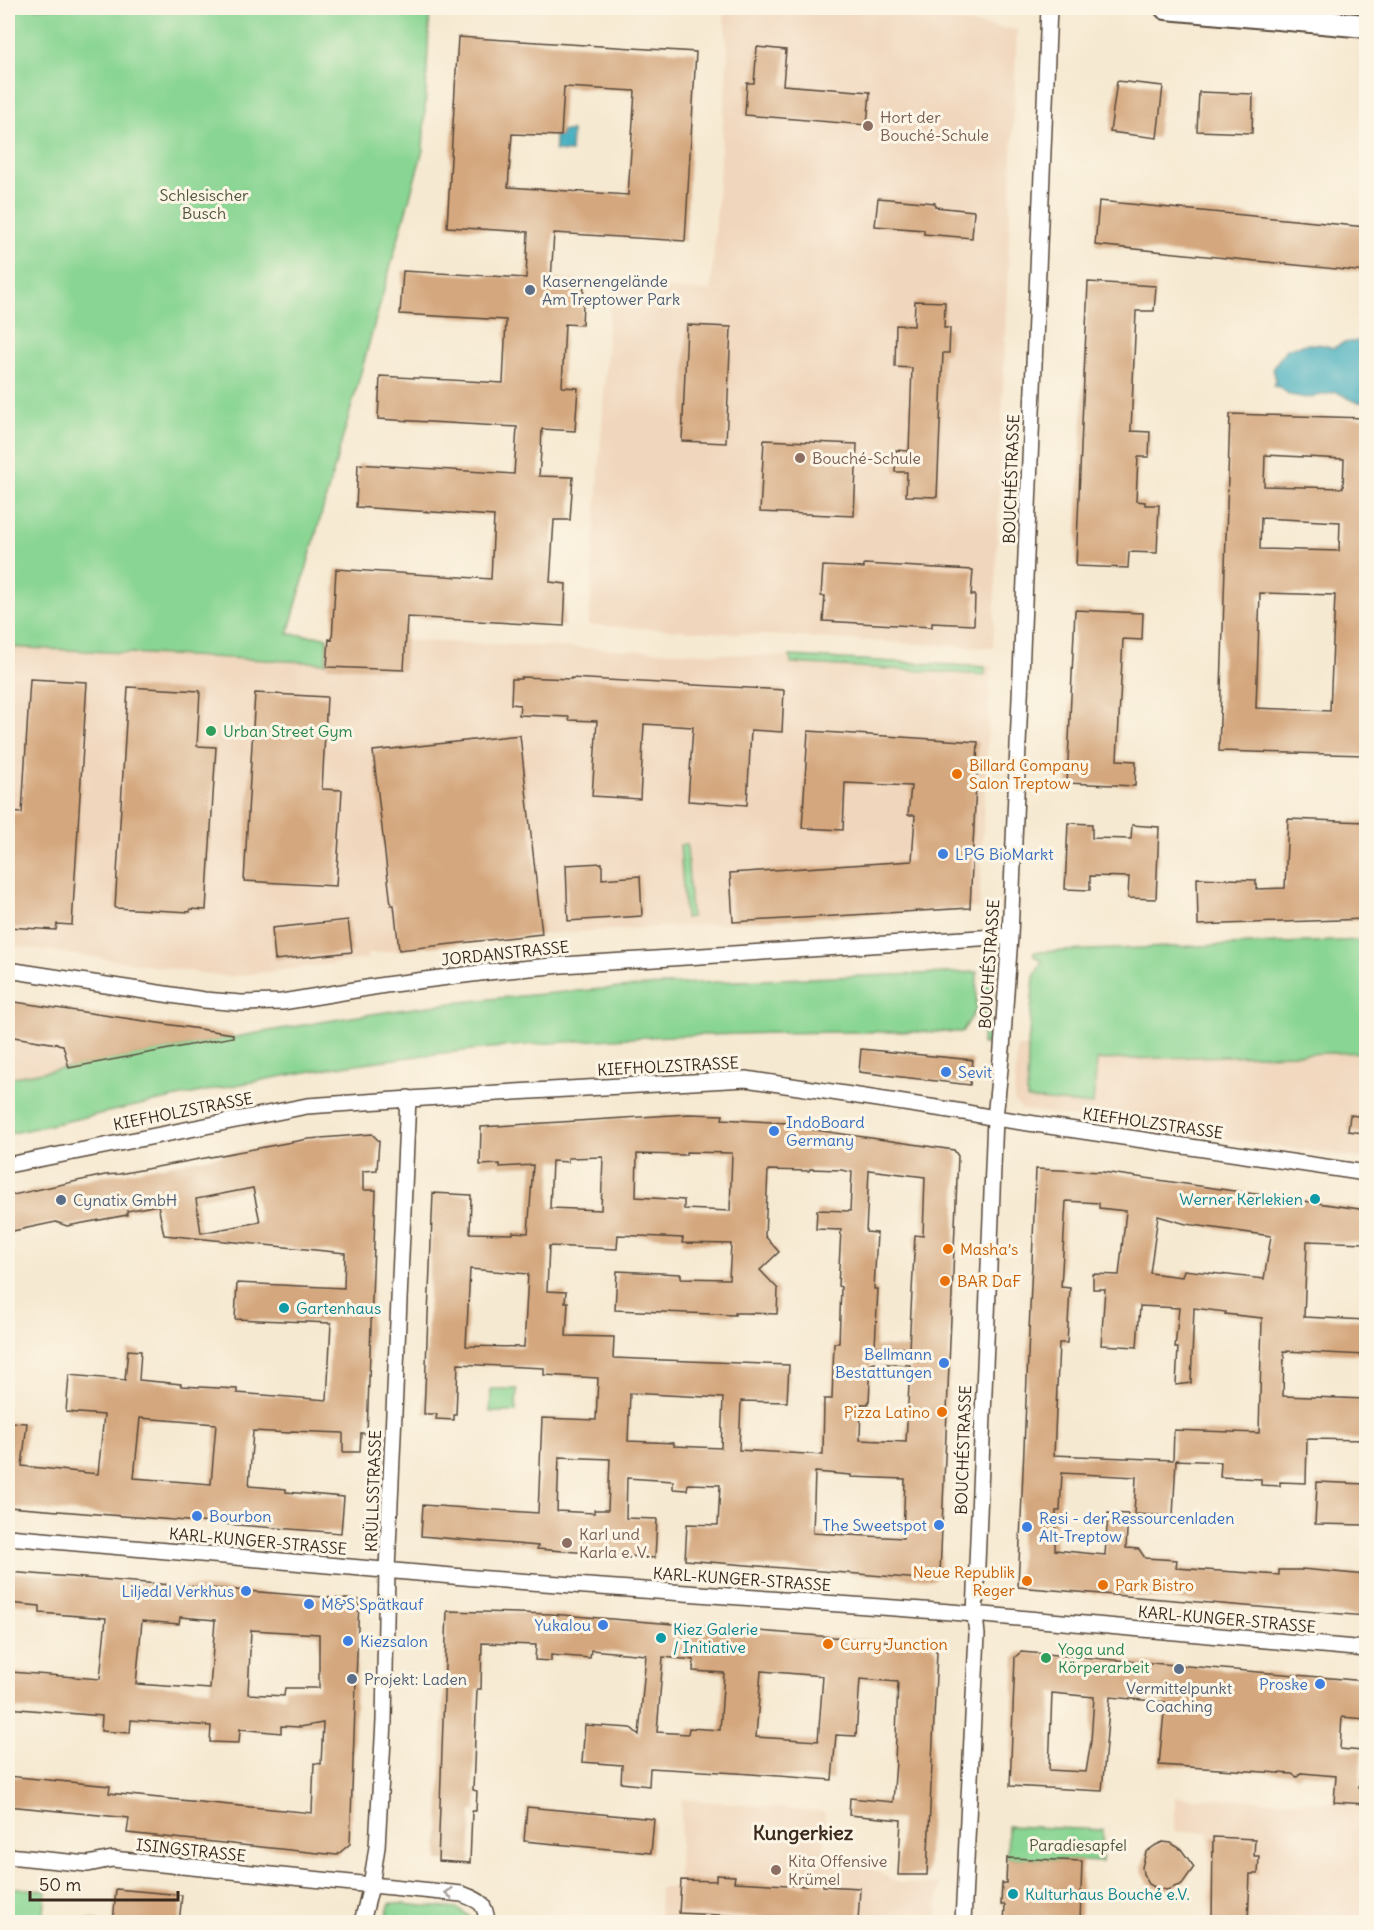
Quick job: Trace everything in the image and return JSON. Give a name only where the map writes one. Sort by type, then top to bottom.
[{"type":"main road","points":[[1166,8],[1366,26]]},
{"type":"street","name":"BOUCHÉSTRASSE","points":[[963,1923],[977,1644],[975,1615],[994,1118],[1002,1049],[1010,936],[1049,8]]},
{"type":"street","name":"JORDANSTRASSE","points":[[8,970],[204,1000],[241,1003],[272,1002],[322,997],[488,972],[562,965],[1010,936]]},
{"type":"street","name":"KIEFHOLZSTRASSE","points":[[8,1165],[307,1106],[746,1079],[1366,1173]]},
{"type":"street","name":"KRÜLLSSTRASSE","points":[[362,1923],[377,1847],[408,1098]]},
{"type":"street","name":"KARL-KUNGER-STRASSE","points":[[8,1537],[1366,1649]]},
{"type":"street","name":"ISINGSTRASSE","points":[[8,1856],[88,1864],[112,1859],[462,1894],[480,1901],[486,1910],[487,1923]]},
{"type":"shaded area","name":"Bouché-Schule","points":[[723,8],[860,8],[1017,30],[993,648],[589,625],[611,286],[711,291],[728,53]]},
{"type":"shaded area","points":[[327,637],[991,665],[979,908],[542,934],[367,954],[367,959],[230,977],[8,945],[8,647],[326,663]]},
{"type":"shaded area","points":[[8,1001],[220,1033],[220,1039],[8,1078]]},
{"type":"shaded area","points":[[1366,1032],[1366,1159],[1023,1110],[1014,1099],[1017,1047]]},
{"type":"shaded area","points":[[1175,1797],[1366,1804],[1366,1922],[1209,1922],[1209,1832],[1174,1832]]},
{"type":"shaded area","name":"Kita Offensive Krümel","points":[[682,1799],[825,1812],[825,1856],[850,1857],[898,1883],[939,1885],[937,1922],[659,1922],[660,1888],[678,1887]]},
{"type":"green space","name":"Schlesischer Busch","points":[[8,8],[430,8],[423,150],[288,634],[327,637],[326,663],[8,647]]},
{"type":"green space","points":[[790,656],[985,667],[985,675],[791,663]]},
{"type":"green space","points":[[680,845],[687,845],[691,917],[685,918]]},
{"type":"green space","points":[[1366,940],[1366,1052],[1097,1060],[1093,1105],[1027,1099],[1028,1046],[1034,977],[1042,961],[1034,956],[1034,952]]},
{"type":"green space","points":[[986,951],[990,955],[991,962],[988,1044],[982,1044]]},
{"type":"green space","points":[[977,972],[976,1010],[962,1032],[752,1033],[611,1039],[472,1050],[303,1073],[8,1134],[8,1078],[297,1026],[414,1008],[598,989]]},
{"type":"green space","points":[[491,1389],[517,1389],[516,1412],[490,1412]]},
{"type":"green space","name":"Paradiesapfel","points":[[1008,1826],[1103,1830],[1102,1862],[1007,1858]]},
{"type":"green space","points":[[8,1887],[46,1891],[43,1922],[8,1922]]},
{"type":"green space","points":[[390,1903],[458,1909],[470,1916],[473,1922],[384,1922]]},
{"type":"green space","points":[[55,1917],[98,1921],[98,1922],[55,1922]]},
{"type":"water","points":[[561,131],[572,131],[571,152],[555,151],[555,136],[561,136]]},
{"type":"water","points":[[1358,341],[1366,344],[1366,403],[1354,401],[1337,392],[1306,398],[1290,395],[1279,387],[1273,386],[1276,380],[1273,368],[1286,349],[1310,344],[1321,344],[1333,348],[1343,343]]},
{"type":"building","points":[[458,37],[696,52],[685,241],[554,233],[551,280],[584,282],[582,325],[565,324],[562,387],[578,388],[575,431],[542,429],[539,476],[573,477],[570,520],[554,520],[550,582],[566,584],[564,626],[407,617],[404,670],[327,667],[329,639],[332,640],[336,569],[491,579],[494,516],[356,507],[358,464],[514,474],[517,427],[378,419],[380,376],[503,383],[506,320],[400,314],[403,271],[526,278],[528,232],[447,227]],"holes":[[[564,87],[635,91],[628,195],[508,187],[512,134],[561,136]]]},
{"type":"building","points":[[757,47],[786,50],[783,85],[870,92],[867,125],[745,115],[747,83],[754,83]]},
{"type":"building","points":[[1117,81],[1163,86],[1157,138],[1110,132]]},
{"type":"building","points":[[1199,92],[1253,94],[1252,133],[1197,131]]},
{"type":"building","points":[[878,198],[935,203],[935,207],[974,211],[972,238],[924,234],[924,230],[875,226]]},
{"type":"building","points":[[1099,201],[1366,227],[1366,272],[1095,245]]},
{"type":"building","points":[[1088,282],[1156,286],[1154,311],[1136,311],[1131,431],[1150,432],[1149,457],[1138,457],[1136,501],[1145,502],[1145,505],[1159,505],[1157,553],[1129,552],[1128,568],[1076,566]]},
{"type":"building","points":[[915,301],[945,302],[944,328],[950,328],[949,353],[943,353],[937,497],[906,496],[907,472],[895,472],[896,450],[909,451],[912,368],[895,367],[896,325],[914,326]]},
{"type":"building","points":[[687,325],[731,327],[726,443],[682,441]]},
{"type":"building","points":[[1230,414],[1366,418],[1365,755],[1219,751]],"holes":[[[1265,455],[1344,459],[1343,488],[1264,486]],[[1261,518],[1340,522],[1339,551],[1260,549]],[[1260,593],[1335,595],[1330,711],[1256,708]]]},
{"type":"building","points":[[764,440],[857,444],[854,516],[760,512]]},
{"type":"building","points":[[864,564],[973,570],[971,595],[975,595],[974,625],[932,623],[932,627],[823,621],[825,596],[821,596],[823,566],[864,568]]},
{"type":"building","points":[[1075,610],[1143,613],[1142,640],[1123,639],[1117,760],[1136,761],[1135,786],[1067,783]]},
{"type":"building","points":[[521,677],[784,690],[782,732],[751,730],[747,805],[688,801],[693,727],[644,724],[640,799],[592,796],[597,721],[569,720],[569,717],[519,715],[520,705],[511,704],[512,679],[521,679]]},
{"type":"building","points":[[30,679],[87,682],[72,925],[57,924],[56,930],[8,927],[8,812],[22,813]]},
{"type":"building","points":[[128,687],[200,691],[197,746],[216,747],[206,910],[190,909],[190,912],[115,908]]},
{"type":"building","points":[[255,693],[327,697],[322,789],[342,790],[336,886],[244,881]]},
{"type":"building","points":[[808,731],[978,742],[970,908],[733,922],[730,873],[912,861],[915,815],[908,815],[911,786],[845,783],[843,830],[802,828]]},
{"type":"building","points":[[520,735],[542,934],[399,950],[394,905],[391,905],[373,751]]},
{"type":"building","points":[[1288,819],[1366,822],[1366,919],[1198,925],[1197,878],[1256,880],[1256,889],[1285,888]]},
{"type":"building","points":[[1068,823],[1092,824],[1092,838],[1131,839],[1132,825],[1159,827],[1156,899],[1128,898],[1129,877],[1090,876],[1090,890],[1065,889]]},
{"type":"building","points":[[602,863],[602,879],[640,876],[642,916],[568,921],[566,865]]},
{"type":"building","points":[[348,920],[352,952],[275,960],[272,928]]},
{"type":"building","points":[[8,1001],[233,1034],[233,1037],[69,1068],[63,1045],[8,1036]]},
{"type":"building","points":[[861,1049],[973,1060],[970,1085],[859,1072]]},
{"type":"building","points":[[688,1114],[723,1115],[722,1119],[788,1123],[787,1126],[954,1150],[958,1156],[940,1574],[933,1580],[685,1560],[687,1524],[718,1525],[720,1485],[688,1484],[687,1490],[673,1489],[673,1481],[627,1478],[626,1518],[657,1519],[655,1558],[537,1549],[538,1546],[421,1536],[423,1505],[538,1513],[542,1418],[596,1420],[598,1378],[544,1375],[544,1368],[458,1364],[454,1420],[436,1419],[437,1414],[424,1414],[433,1193],[471,1195],[470,1233],[528,1233],[533,1165],[500,1167],[500,1164],[480,1165],[481,1127]],"holes":[[[732,1153],[730,1211],[684,1209],[684,1200],[636,1197],[637,1154]],[[603,1157],[601,1210],[550,1208],[552,1161],[568,1162],[568,1158]],[[810,1169],[852,1172],[850,1211],[817,1210],[816,1229],[841,1230],[838,1286],[841,1287],[839,1343],[834,1343],[832,1399],[824,1399],[823,1455],[739,1450],[741,1401],[787,1402],[789,1365],[613,1358],[614,1337],[566,1336],[568,1302],[565,1302],[566,1292],[547,1291],[549,1246],[617,1249],[618,1235],[683,1238],[682,1243],[731,1244],[729,1279],[681,1278],[681,1274],[617,1271],[615,1310],[735,1315],[735,1313],[777,1314],[778,1289],[760,1270],[779,1252],[765,1236],[768,1170],[809,1171]],[[869,1170],[925,1177],[923,1236],[915,1235],[909,1348],[875,1346],[878,1289],[874,1289],[877,1233],[866,1232]],[[470,1269],[528,1274],[524,1347],[466,1346]],[[871,1363],[910,1365],[906,1442],[860,1440],[861,1404],[868,1404]],[[630,1393],[723,1398],[721,1448],[674,1446],[674,1443],[628,1441]],[[559,1457],[610,1459],[608,1510],[594,1510],[594,1513],[557,1511]],[[815,1472],[851,1475],[851,1477],[905,1479],[903,1538],[813,1533]]]},
{"type":"building","points":[[1350,1115],[1366,1117],[1363,1133],[1348,1131]]},
{"type":"building","points":[[372,1134],[379,1141],[377,1170],[363,1171],[363,1190],[376,1190],[367,1434],[361,1433],[360,1452],[343,1452],[343,1433],[253,1431],[249,1486],[344,1497],[341,1533],[8,1507],[8,1422],[27,1423],[22,1466],[98,1474],[104,1415],[66,1412],[69,1375],[125,1380],[128,1350],[141,1351],[139,1380],[181,1384],[181,1386],[237,1389],[237,1393],[327,1400],[331,1323],[235,1319],[237,1283],[344,1288],[345,1253],[164,1235],[158,1205],[127,1211],[127,1215],[67,1226],[56,1222],[8,1232],[8,1196],[105,1175],[308,1139]],"holes":[[[253,1188],[260,1222],[201,1233],[196,1199]],[[140,1418],[216,1424],[211,1484],[134,1478]]]},
{"type":"building","points":[[1036,1169],[1103,1172],[1366,1210],[1366,1243],[1307,1241],[1304,1317],[1366,1320],[1366,1355],[1284,1351],[1283,1396],[1366,1399],[1366,1440],[1307,1439],[1306,1483],[1280,1482],[1280,1486],[1261,1485],[1261,1479],[1220,1477],[1221,1462],[1176,1460],[1173,1516],[1134,1514],[1136,1477],[1062,1473],[1060,1511],[1056,1511],[1055,1550],[1105,1555],[1108,1513],[1128,1514],[1126,1548],[1139,1549],[1145,1558],[1177,1560],[1176,1568],[1279,1575],[1279,1570],[1302,1569],[1366,1575],[1366,1616],[1018,1587]],"holes":[[[1066,1201],[1099,1203],[1099,1208],[1126,1211],[1119,1275],[1093,1274],[1093,1289],[1105,1289],[1101,1345],[1137,1347],[1140,1306],[1179,1308],[1175,1348],[1178,1348],[1176,1385],[1191,1383],[1194,1308],[1262,1318],[1259,1433],[1174,1430],[1173,1460],[1054,1455],[1059,1343],[1067,1343],[1070,1288],[1061,1287]],[[1158,1216],[1186,1224],[1271,1236],[1264,1279],[1184,1270],[1182,1277],[1150,1273]]]},
{"type":"building","points":[[1317,1482],[1366,1484],[1366,1525],[1315,1524]]},
{"type":"building","points":[[8,1572],[359,1600],[350,1844],[337,1855],[127,1833],[129,1818],[8,1806],[8,1776],[110,1786],[109,1793],[312,1813],[314,1763],[321,1764],[323,1723],[300,1727],[281,1726],[281,1733],[240,1729],[239,1743],[210,1742],[211,1726],[131,1720],[130,1733],[101,1731],[102,1716],[8,1708],[11,1672],[100,1679],[106,1618],[40,1613],[40,1606],[8,1603]],"holes":[[[180,1617],[215,1620],[210,1689],[136,1684],[142,1621],[179,1624]],[[251,1630],[319,1634],[319,1688],[285,1688],[284,1696],[248,1694]]]},
{"type":"building","points":[[447,1611],[551,1614],[931,1645],[937,1652],[927,1875],[898,1875],[901,1820],[849,1815],[850,1798],[893,1802],[898,1682],[860,1679],[856,1736],[836,1735],[832,1780],[650,1768],[649,1786],[621,1783],[622,1765],[582,1762],[585,1725],[631,1728],[639,1735],[646,1655],[591,1650],[590,1658],[551,1655],[551,1661],[535,1660],[536,1645],[482,1643],[481,1689],[477,1689],[473,1790],[477,1791],[476,1811],[472,1811],[470,1863],[438,1861]],"holes":[[[663,1657],[694,1660],[693,1671],[724,1673],[720,1730],[689,1728],[688,1734],[657,1732]],[[761,1671],[823,1676],[818,1741],[756,1737]]]},
{"type":"building","points":[[1021,1652],[1366,1681],[1366,1719],[1342,1717],[1340,1749],[1362,1751],[1359,1787],[1366,1788],[1366,1804],[1334,1802],[1336,1776],[1302,1773],[1297,1777],[1292,1774],[1159,1765],[1165,1702],[1110,1697],[1102,1791],[1010,1786],[1015,1657]],"holes":[[[1052,1693],[1094,1697],[1086,1772],[1049,1770]]]},
{"type":"building","points":[[527,1807],[654,1819],[651,1853],[524,1841]]},
{"type":"building","points":[[1213,1837],[1255,1839],[1254,1856],[1259,1856],[1258,1874],[1250,1874],[1248,1923],[1213,1923],[1212,1921]]},
{"type":"building","points":[[1163,1842],[1171,1843],[1181,1849],[1194,1867],[1182,1884],[1167,1890],[1149,1884],[1142,1867],[1146,1852]]},
{"type":"building","points":[[1007,1858],[1082,1861],[1080,1923],[1004,1923],[1005,1905],[1001,1905],[1002,1883],[1006,1883]]},
{"type":"building","points":[[716,1875],[735,1876],[734,1882],[806,1886],[806,1880],[823,1881],[823,1886],[860,1888],[858,1922],[679,1913],[681,1880],[716,1881]]},
{"type":"building","points":[[116,1889],[182,1895],[179,1923],[113,1923]]},
{"type":"place","name":"Hort der Bouché-Schule","points":[[868,126]]},
{"type":"place","name":"Kasernengelände Am Treptower Park","points":[[530,290]]},
{"type":"place","name":"Bouché-Schule","points":[[800,458]]},
{"type":"place","name":"Urban Street Gym","points":[[211,731]]},
{"type":"place","name":"Billard Company Salon Treptow","points":[[957,774]]},
{"type":"place","name":"LPG BioMarkt","points":[[943,854]]},
{"type":"place","name":"Sevit","points":[[946,1072]]},
{"type":"place","name":"IndoBoard Germany","points":[[774,1131]]},
{"type":"place","name":"Werner Kerlekien","points":[[1315,1199]]},
{"type":"place","name":"Cynatix GmbH","points":[[61,1200]]},
{"type":"place","name":"Masha’s","points":[[948,1249]]},
{"type":"place","name":"BAR DaF","points":[[945,1281]]},
{"type":"place","name":"Gartenhaus","points":[[284,1308]]},
{"type":"place","name":"Bellmann Bestattungen","points":[[944,1363]]},
{"type":"place","name":"Pizza Latino","points":[[942,1412]]},
{"type":"place","name":"Bourbon","points":[[197,1516]]},
{"type":"place","name":"The Sweetspot","points":[[939,1525]]},
{"type":"place","name":"Resi - der Ressourcenladen Alt-Treptow","points":[[1027,1527]]},
{"type":"place","name":"Karl und Karla e. V.","points":[[567,1543]]},
{"type":"place","name":"Neue Republik Reger","points":[[1027,1581]]},
{"type":"place","name":"Park Bistro","points":[[1103,1585]]},
{"type":"place","name":"Liljedal Verkhus","points":[[246,1591]]},
{"type":"place","name":"M&S Spätkauf","points":[[309,1604]]},
{"type":"place","name":"Yukalou","points":[[603,1625]]},
{"type":"place","name":"Kiez Galerie / Initiative","points":[[661,1638]]},
{"type":"place","name":"Kiezsalon","points":[[348,1641]]},
{"type":"place","name":"Curry Junction","points":[[828,1644]]},
{"type":"place","name":"Yoga und Körperarbeit","points":[[1046,1658]]},
{"type":"place","name":"Vermittelpunkt Coaching","points":[[1179,1669]]},
{"type":"place","name":"Projekt: Laden","points":[[352,1679]]},
{"type":"place","name":"Proske","points":[[1320,1684]]},
{"type":"place","name":"Kita Offensive Krümel","points":[[776,1870]]},
{"type":"place","name":"Kulturhaus Bouché e.V.","points":[[1013,1894]]},
{"type":"district","name":"Kungerkiez","points":[[803,1833]]}]
